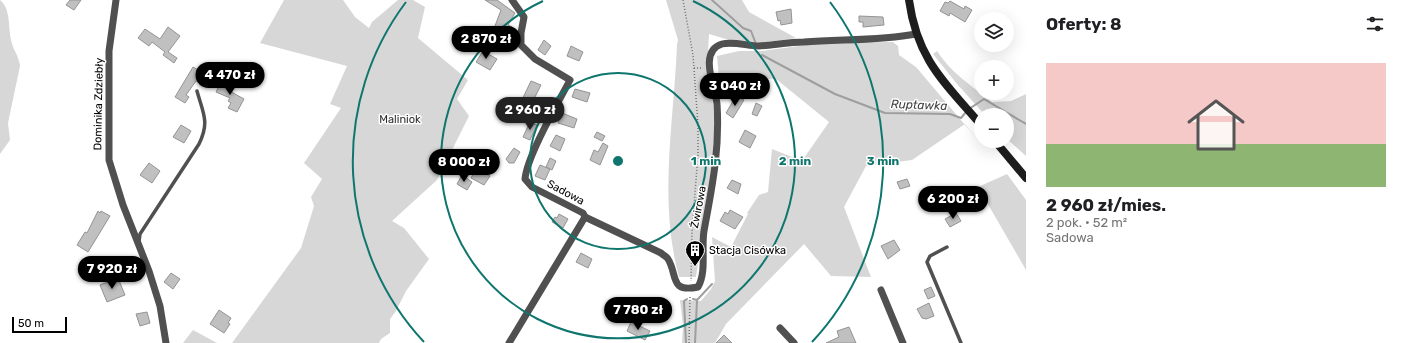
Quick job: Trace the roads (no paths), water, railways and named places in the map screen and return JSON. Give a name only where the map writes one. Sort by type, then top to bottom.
[{"type":"main road","points":[[909,0],[916,34],[928,61],[974,117]]},
{"type":"main road","points":[[1001,148],[1026,178]]},
{"type":"street","name":"Dominika Zdziebły","points":[[116,0],[109,51],[108,160],[160,306],[166,343]]},
{"type":"street","name":"Sadowa","points":[[509,343],[585,217],[583,213],[532,187],[526,179],[528,166],[570,80],[535,59],[521,45],[521,33],[524,17],[512,0]]},
{"type":"street","name":"Żwirowa","points":[[585,217],[661,253],[668,260],[674,280],[678,285],[690,289],[698,287],[701,281],[704,231],[715,176],[718,142],[717,103],[710,67],[710,58],[713,49],[723,44],[759,46],[804,42],[874,39],[916,34]]},
{"type":"street","points":[[881,290],[903,343]]},
{"type":"street","points":[[780,328],[794,343]]},
{"type":"lane","points":[[138,243],[140,234],[206,131],[206,122],[197,91]]},
{"type":"lane","points":[[947,247],[930,256],[927,262],[961,343]]},
{"type":"waterway","name":"Ruptawka","points":[[712,0],[743,28],[751,31],[756,44]]},
{"type":"waterway","name":"Ruptawka","points":[[762,55],[835,94],[885,113],[950,114],[961,118],[966,112]]},
{"type":"waterway","name":"Ruptawka","points":[[969,109],[984,99],[1026,124]]},
{"type":"waterway","points":[[693,299],[697,300],[712,284]]},
{"type":"waterway","points":[[686,343],[684,301],[687,299]]},
{"type":"waterway","points":[[695,343],[697,300]]},
{"type":"place","name":"Stacja Cisówka","points":[[695,267]]},
{"type":"park label","name":"Maliniok","points":[[400,119]]}]
